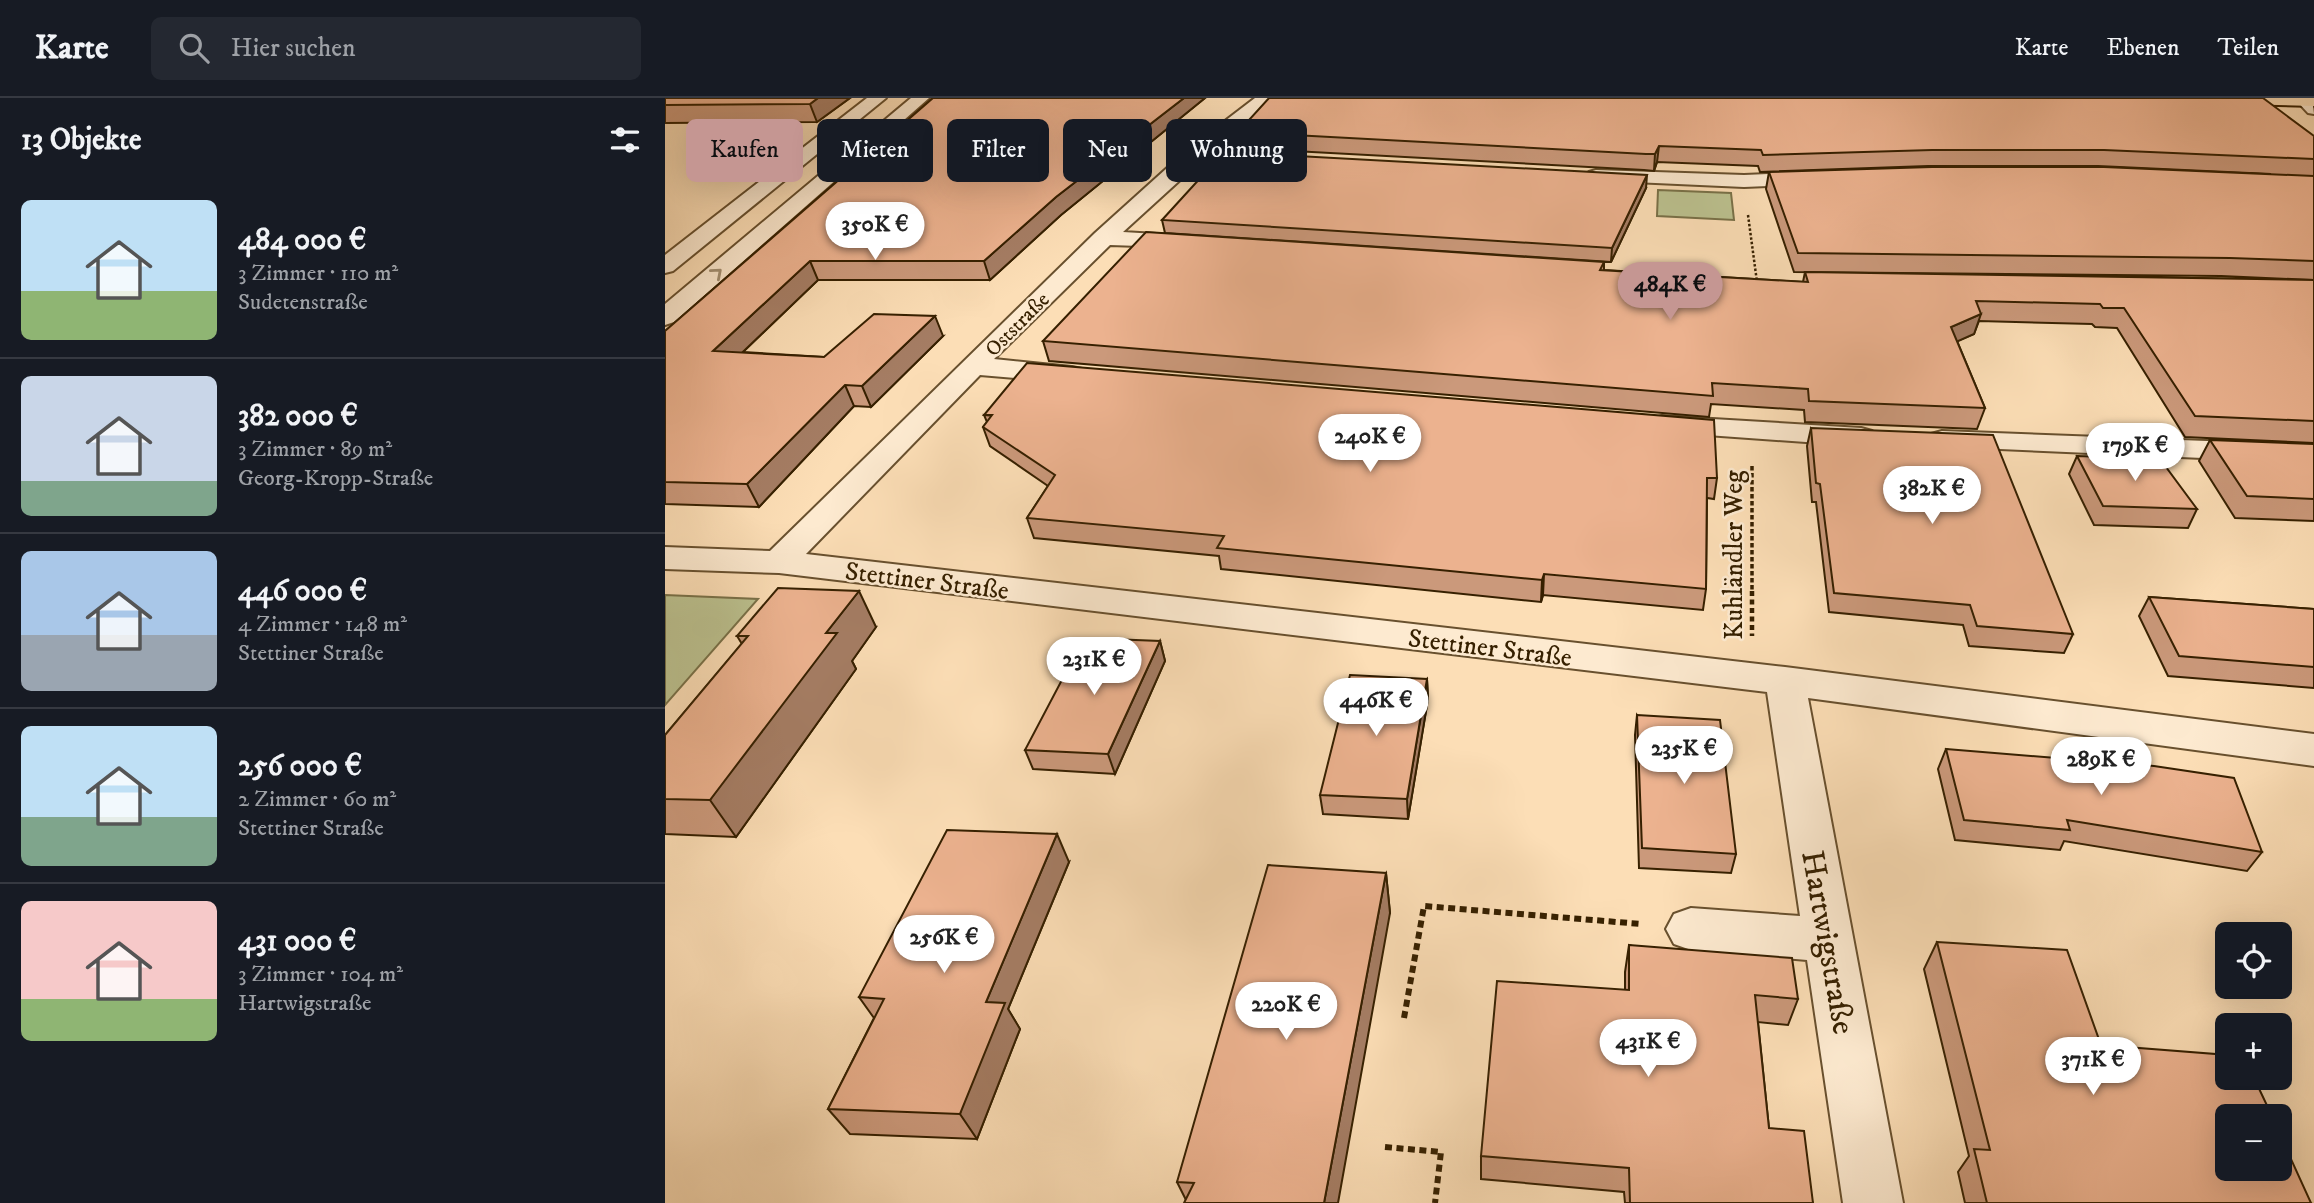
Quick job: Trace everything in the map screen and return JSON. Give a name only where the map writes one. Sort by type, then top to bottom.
[{"type":"main road","points":[[2199,98],[2309,102]]},
{"type":"street","points":[[670,258],[878,98]]},
{"type":"street","points":[[665,317],[921,98]]},
{"type":"street","name":"Oststraße","points":[[1239,119],[1266,98]]},
{"type":"street","points":[[1576,175],[1744,181],[1836,178]]},
{"type":"street","name":"Oststraße","points":[[779,562],[1103,238],[1166,181]]},
{"type":"street","points":[[1103,238],[1214,245]]},
{"type":"street","points":[[976,366],[1100,377]]},
{"type":"street","points":[[1641,423],[1752,432],[2314,454]]},
{"type":"street","name":"Stettiner Straße","points":[[665,558],[779,562],[1768,680],[2314,750]]},
{"type":"street","name":"Hartwigstraße","points":[[1768,680],[1829,940],[1873,1203]]},
{"type":"street","points":[[1691,929],[1829,940]]},
{"type":"path","points":[[1744,181],[1756,295]]},
{"type":"path","name":"Kuhländler Weg","points":[[1752,432],[1768,680]]},
{"type":"path","points":[[1404,1018],[1424,906],[1691,929]]},
{"type":"path","points":[[1385,1147],[1441,1152],[1435,1203]]},
{"type":"green space","points":[[1658,190],[1731,193],[1734,220],[1657,216]]},
{"type":"green space","points":[[665,595],[758,599],[665,705]]},
{"type":"building","points":[[665,98],[818,98],[810,104],[665,105]]},
{"type":"building","points":[[933,98],[1184,98],[1152,123],[1152,119],[1063,119],[1063,182],[1075,182],[984,261],[810,261],[713,351],[824,357],[874,314],[935,316],[862,386],[845,385],[747,484],[665,482],[665,331],[836,182],[933,182],[933,119],[909,119]]},
{"type":"building","points":[[1269,98],[2263,98],[2314,136],[2314,159],[2104,150],[1932,150],[1763,155],[1761,150],[1659,146],[1655,154],[1646,154],[1307,136],[1307,119],[1250,119]]},
{"type":"building","points":[[1307,157],[1647,175],[1612,248],[1162,220],[1197,182],[1307,182]]},
{"type":"building","points":[[1932,167],[2104,167],[2314,176],[2314,261],[1798,253],[1769,172]]},
{"type":"building","points":[[1146,232],[1604,262],[1600,270],[1808,282],[1805,272],[2314,280],[2314,421],[2195,416],[2124,308],[2103,308],[2100,304],[1976,301],[1981,314],[1951,327],[1985,408],[1809,401],[1808,389],[1712,383],[1713,396],[1043,341]]},
{"type":"building","points":[[1027,363],[1714,420],[1717,478],[1707,478],[1706,589],[1544,574],[1542,580],[1217,548],[1224,536],[1027,518],[1055,475],[983,427],[992,415],[984,415]]},
{"type":"building","points":[[1811,428],[1993,435],[2073,634],[1977,626],[1970,605],[1834,593],[1820,484],[1816,483]]},
{"type":"building","points":[[2210,440],[2314,444],[2314,499],[2247,496]]},
{"type":"building","points":[[2077,456],[2160,459],[2197,509],[2103,506]]},
{"type":"building","points":[[778,588],[859,591],[826,633],[837,633],[710,800],[665,799],[665,735],[748,636],[737,636]]},
{"type":"building","points":[[2149,597],[2314,609],[2314,667],[2179,656]]},
{"type":"building","points":[[1084,638],[1160,641],[1108,754],[1025,750]]},
{"type":"building","points":[[1350,675],[1427,679],[1407,799],[1320,795]]},
{"type":"building","points":[[1637,715],[1720,720],[1736,854],[1642,848]]},
{"type":"building","points":[[1946,749],[2154,766],[2234,778],[2262,852],[2067,820],[2070,830],[1964,820]]},
{"type":"building","points":[[947,830],[1057,834],[986,1002],[1005,1003],[960,1114],[828,1109],[884,999],[859,997]]},
{"type":"building","points":[[1268,865],[1386,873],[1324,1203],[1184,1203],[1194,1183],[1177,1182]]},
{"type":"building","points":[[1937,942],[2067,950],[2101,1045],[2215,1054],[2215,1090],[2260,1090],[2266,1104],[2215,1104],[2215,1181],[2292,1181],[2292,1161],[2311,1203],[1987,1203],[1974,1149],[1990,1150]]},
{"type":"building","points":[[1629,945],[1792,958],[1798,999],[1755,995],[1769,1128],[1804,1131],[1813,1203],[1630,1203],[1629,1168],[1481,1156],[1497,981],[1629,990]]}]
